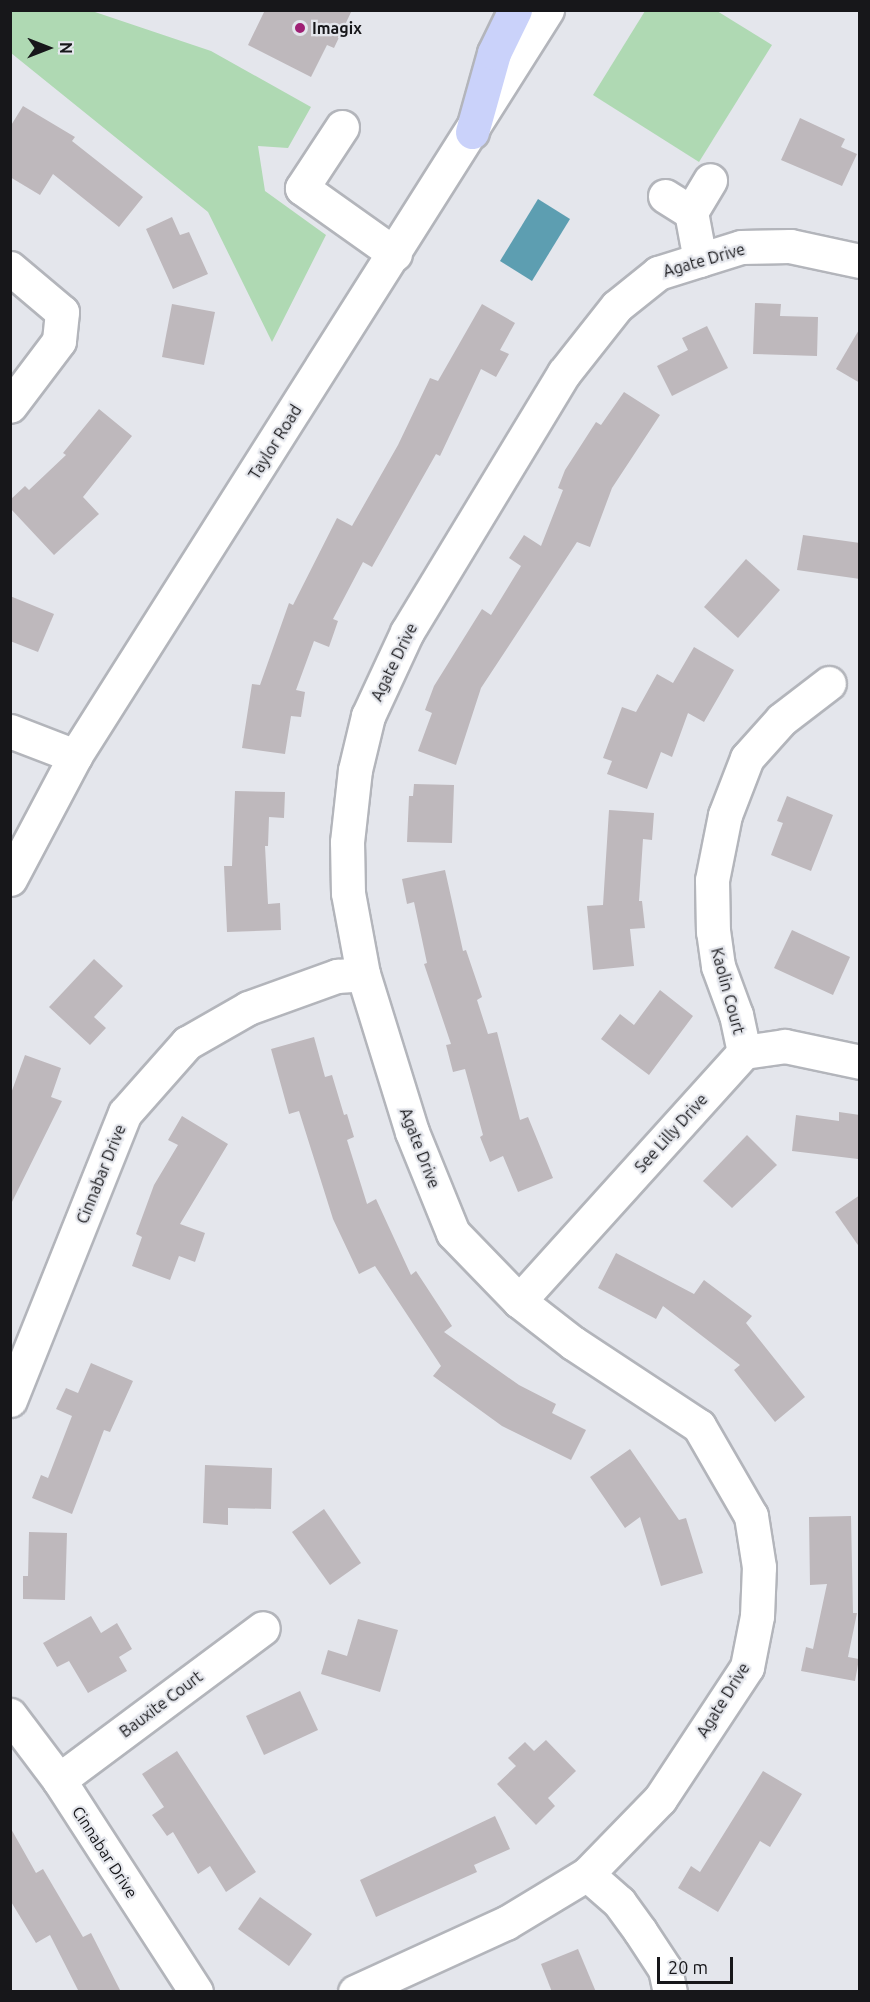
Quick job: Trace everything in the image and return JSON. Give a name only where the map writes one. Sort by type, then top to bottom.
[{"type":"main road","points":[[472,132],[494,53],[515,10]]},
{"type":"street","name":"Taylor Road","points":[[10,879],[75,756],[472,132],[547,10]]},
{"type":"street","points":[[342,127],[303,189],[394,254]]},
{"type":"street","points":[[700,260],[678,204],[710,180]]},
{"type":"street","name":"Agate Drive","points":[[355,1992],[506,1923],[587,1874],[660,1799],[747,1667],[758,1616],[759,1567],[751,1516],[699,1426],[573,1342],[519,1300],[453,1233],[412,1132],[363,974],[348,893],[347,842],[355,770],[368,716],[402,642],[564,373],[626,299],[658,273],[741,247],[790,246],[860,261]]},
{"type":"street","points":[[10,268],[62,312],[59,341],[10,406]]},
{"type":"street","name":"Kaolin Court","points":[[744,1052],[736,1015],[718,966],[713,932],[712,880],[725,815],[747,758],[782,719],[829,683]]},
{"type":"street","points":[[10,731],[75,756]]},
{"type":"street","name":"Cinnabar Drive","points":[[10,1400],[125,1113],[187,1043],[197,1037],[248,1008],[337,976],[363,974]]},
{"type":"street","points":[[744,1052],[785,1046],[860,1062]]},
{"type":"street","name":"See Lilly Drive","points":[[519,1300],[744,1052]]},
{"type":"street","name":"Bauxite Court","points":[[59,1780],[262,1628]]},
{"type":"street","name":"Cinnabar Drive","points":[[10,1715],[59,1780],[196,1992]]},
{"type":"street","points":[[587,1874],[619,1902],[640,1931],[664,1970],[670,1992]]},
{"type":"green space","points":[[10,11],[92,11],[211,51],[311,107],[288,148],[258,146],[265,191],[326,235],[272,342],[208,212],[11,53]]},
{"type":"green space","points":[[645,11],[717,11],[772,45],[699,162],[593,95]]},
{"type":"water","points":[[538,199],[570,219],[532,281],[500,261]]},
{"type":"building","name":"Imagix","points":[[265,10],[352,10],[334,48],[327,45],[311,77],[248,45]]},
{"type":"building","points":[[23,106],[75,137],[72,141],[143,197],[119,227],[53,174],[40,195],[10,177],[10,127]]},
{"type":"building","points":[[800,118],[845,139],[841,147],[857,154],[842,186],[781,160]]},
{"type":"building","points":[[172,217],[180,235],[189,232],[208,274],[173,289],[146,229]]},
{"type":"building","points":[[755,303],[781,304],[780,316],[818,317],[817,356],[753,354]]},
{"type":"building","points":[[172,304],[215,312],[204,365],[162,357]]},
{"type":"building","points":[[482,304],[515,323],[500,350],[509,354],[496,377],[481,369],[440,456],[436,454],[372,567],[363,562],[333,619],[338,621],[329,647],[314,641],[296,690],[305,692],[301,717],[291,716],[285,754],[242,748],[252,684],[260,685],[289,603],[293,605],[337,518],[352,526],[398,445],[430,378],[438,381]]},
{"type":"building","points":[[707,326],[728,368],[672,396],[657,366],[688,350],[682,338]]},
{"type":"building","points":[[860,328],[860,383],[836,369]]},
{"type":"building","points":[[624,392],[660,415],[612,488],[590,547],[577,542],[481,688],[456,765],[418,751],[432,713],[425,710],[434,686],[482,609],[491,615],[521,566],[509,558],[524,535],[541,546],[563,490],[558,488],[565,470],[596,422],[601,425]]},
{"type":"building","points":[[99,409],[132,436],[83,497],[99,514],[54,555],[10,508],[10,500],[25,486],[29,490],[66,455],[63,453]]},
{"type":"building","points":[[803,535],[860,543],[860,579],[797,570]]},
{"type":"building","points":[[746,559],[780,590],[738,638],[704,607]]},
{"type":"building","points":[[10,596],[54,614],[38,652],[10,641]]},
{"type":"building","points":[[694,647],[734,670],[704,722],[688,713],[672,757],[661,752],[647,789],[607,774],[612,761],[603,758],[622,707],[636,712],[657,674],[673,683]]},
{"type":"building","points":[[414,784],[454,785],[452,843],[407,842],[409,796],[413,796]]},
{"type":"building","points":[[235,791],[285,792],[284,818],[269,817],[268,846],[265,846],[268,904],[280,903],[281,930],[227,932],[224,866],[232,866]]},
{"type":"building","points":[[787,796],[833,815],[811,871],[771,855],[783,823],[777,821]]},
{"type":"building","points":[[609,810],[654,813],[652,840],[643,839],[639,901],[642,901],[645,928],[630,929],[634,966],[593,970],[587,906],[603,905]]},
{"type":"building","points":[[445,870],[463,951],[466,950],[482,997],[477,1000],[488,1034],[497,1032],[520,1120],[528,1117],[553,1178],[518,1192],[503,1156],[490,1162],[480,1137],[483,1135],[465,1069],[453,1072],[446,1045],[451,1044],[424,964],[427,963],[414,902],[407,904],[402,879]]},
{"type":"building","points":[[792,930],[850,957],[833,995],[774,968]]},
{"type":"building","points":[[94,959],[123,986],[94,1017],[106,1028],[90,1045],[49,1007]]},
{"type":"building","points":[[660,990],[693,1016],[649,1075],[601,1039],[620,1014],[634,1025]]},
{"type":"building","points":[[314,1037],[325,1077],[332,1075],[344,1115],[347,1114],[354,1137],[347,1140],[367,1204],[376,1199],[411,1275],[416,1271],[452,1326],[444,1332],[519,1385],[556,1404],[552,1413],[586,1430],[571,1460],[502,1426],[433,1376],[441,1366],[375,1266],[359,1274],[333,1219],[299,1111],[289,1114],[271,1049]]},
{"type":"building","points":[[25,1055],[61,1068],[51,1097],[62,1101],[10,1206],[10,1096]]},
{"type":"building","points":[[839,1112],[860,1115],[858,1159],[792,1151],[796,1115],[839,1121]]},
{"type":"building","points":[[182,1116],[228,1144],[180,1224],[205,1233],[195,1262],[179,1256],[170,1280],[132,1266],[142,1237],[136,1234],[154,1185],[178,1145],[168,1140]]},
{"type":"building","points":[[747,1135],[777,1165],[732,1208],[703,1181]]},
{"type":"building","points":[[860,1195],[860,1248],[835,1212]]},
{"type":"building","points":[[616,1253],[694,1294],[704,1280],[752,1316],[746,1323],[805,1397],[775,1422],[734,1370],[740,1365],[663,1306],[656,1319],[598,1288]]},
{"type":"building","points":[[91,1363],[133,1381],[110,1432],[104,1430],[72,1514],[32,1498],[41,1475],[48,1478],[72,1416],[56,1409],[66,1388],[78,1393]]},
{"type":"building","points":[[630,1449],[679,1520],[686,1518],[703,1573],[661,1586],[640,1517],[625,1528],[590,1477]]},
{"type":"building","points":[[205,1465],[272,1468],[271,1509],[228,1508],[228,1525],[203,1523]]},
{"type":"building","points":[[324,1509],[361,1563],[330,1585],[292,1532]]},
{"type":"building","points":[[851,1516],[853,1613],[857,1613],[848,1657],[859,1659],[855,1681],[801,1671],[806,1647],[813,1649],[827,1584],[810,1585],[809,1517]]},
{"type":"building","points":[[29,1532],[67,1533],[65,1600],[23,1599],[23,1576],[28,1576]]},
{"type":"building","points":[[91,1616],[101,1633],[117,1623],[132,1649],[119,1657],[127,1671],[88,1693],[69,1661],[57,1667],[43,1643]]},
{"type":"building","points":[[358,1619],[398,1630],[380,1692],[321,1674],[328,1650],[347,1656]]},
{"type":"building","points":[[300,1691],[318,1730],[264,1755],[246,1716]]},
{"type":"building","points":[[546,1740],[576,1771],[548,1798],[555,1806],[536,1825],[497,1784],[516,1766],[508,1758],[525,1742],[534,1751]]},
{"type":"building","points":[[177,1751],[256,1872],[226,1892],[210,1866],[198,1874],[173,1832],[167,1836],[152,1815],[164,1807],[142,1774]]},
{"type":"building","points":[[763,1771],[802,1794],[770,1847],[760,1841],[718,1912],[678,1888],[691,1866],[700,1872]]},
{"type":"building","points":[[495,1816],[510,1849],[474,1865],[477,1872],[376,1917],[360,1880]]},
{"type":"building","points":[[10,1827],[36,1873],[43,1869],[83,1937],[91,1933],[121,1992],[79,1992],[50,1935],[36,1943],[10,1900]]},
{"type":"building","points":[[260,1897],[312,1934],[289,1966],[238,1929]]},
{"type":"building","points":[[578,1949],[596,1992],[552,1992],[541,1964]]},
{"type":"place","name":"Imagix","points":[[300,28]]}]
